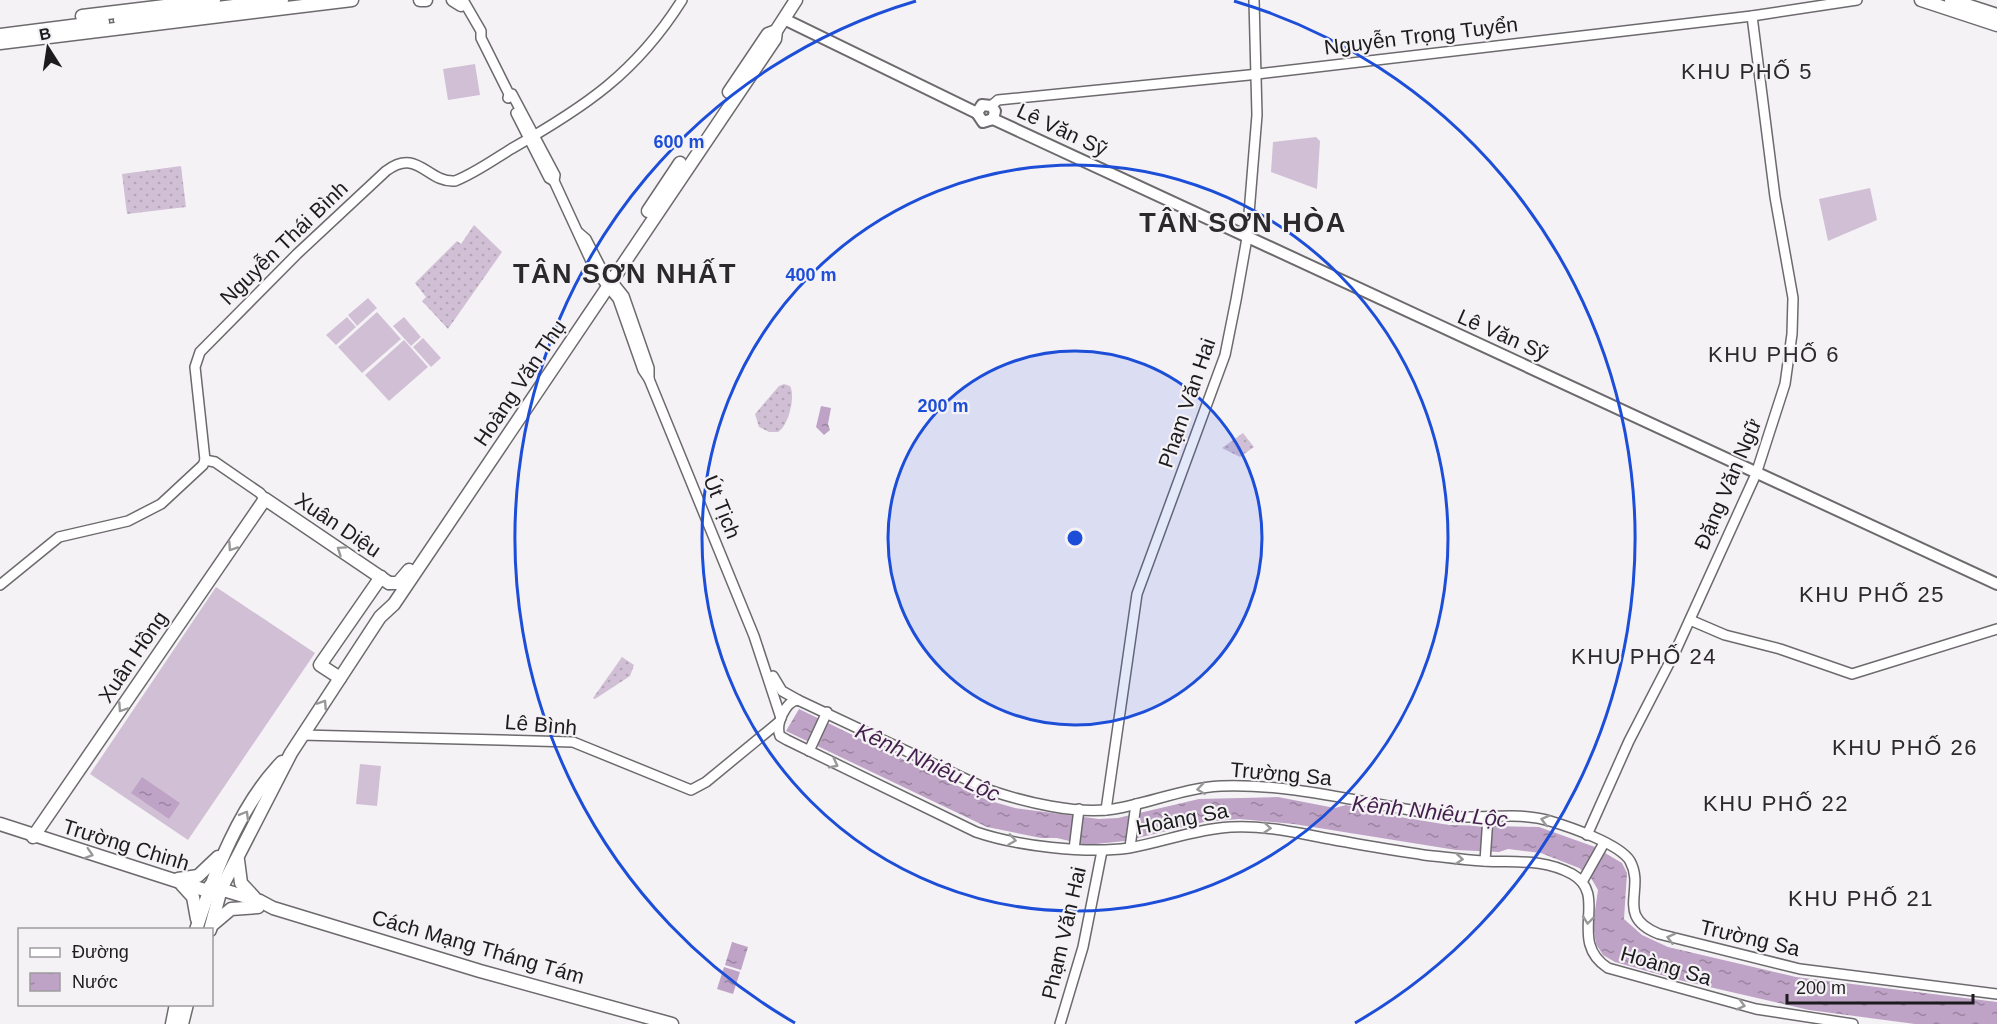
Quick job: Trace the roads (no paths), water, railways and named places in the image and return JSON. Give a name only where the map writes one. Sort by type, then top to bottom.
[{"type":"main road","points":[[0,43],[214,0]]},
{"type":"main road","points":[[0,27],[282,0]]},
{"type":"main road","points":[[420,0],[426,0]]},
{"type":"main road","name":"Hoàng Văn Thụ","points":[[214,890],[240,854],[302,735],[380,617],[394,604],[622,257],[775,39],[776,31],[796,0]]},
{"type":"main road","points":[[1922,0],[1997,25]]},
{"type":"main road","points":[[1951,0],[1974,4],[1997,15]]},
{"type":"main road","points":[[0,35],[150,12],[344,1]]},
{"type":"main road","points":[[784,19],[977,112],[983,122],[993,119],[995,111],[991,106],[982,105],[977,112]]},
{"type":"main road","name":"Lê Văn Sỹ","points":[[993,119],[1997,584]]},
{"type":"main road","name":"Hoàng Văn Thụ","points":[[340,678],[320,665],[349,623],[385,580],[398,583],[402,579],[607,281]]},
{"type":"main road","name":"Xuân Diệu","points":[[265,499],[385,580]]},
{"type":"main road","name":"Xuân Hồng","points":[[33,837],[265,499]]},
{"type":"main road","points":[[380,617],[389,598],[385,580]]},
{"type":"main road","points":[[349,623],[368,636]]},
{"type":"main road","name":"Hoàng Văn Thụ","points":[[214,890],[230,841],[261,788],[291,753]]},
{"type":"main road","points":[[47,818],[51,832],[61,845]]},
{"type":"main road","name":"Trường Chinh","points":[[0,824],[33,837],[214,890]]},
{"type":"main road","name":"Trường Chinh","points":[[0,831],[20,837],[33,837]]},
{"type":"main road","points":[[170,878],[192,878],[203,873],[230,841]]},
{"type":"main road","points":[[240,854],[238,871],[241,883],[259,904]]},
{"type":"main road","points":[[170,878],[187,889],[193,897],[197,912],[196,928]]},
{"type":"main road","points":[[208,922],[214,890]]},
{"type":"main road","name":"Cách Mạng Tháng Tám","points":[[214,890],[639,1019],[672,1024]]},
{"type":"main road","points":[[208,922],[231,909],[259,904]]},
{"type":"main road","points":[[172,1024],[176,1006]]},
{"type":"main road","points":[[182,1024],[187,1006]]},
{"type":"street","name":"Nguyễn Thái Bình","points":[[206,460],[195,376],[197,356],[297,254],[376,180],[397,164],[414,163],[446,180],[455,181],[532,138],[592,100],[625,74],[663,30],[682,0]]},
{"type":"street","name":"Phạm Văn Hai","points":[[1106,810],[1137,594],[1226,349],[1246,238],[1255,147],[1258,74],[1254,0]]},
{"type":"street","name":"Nguyễn Trọng Tuyển","points":[[991,106],[998,100],[1258,74],[1752,16],[1857,0]]},
{"type":"street","name":"Út Tịch","points":[[459,1],[475,34],[481,38],[509,94],[512,94],[532,138],[555,175],[554,181],[579,233],[586,239],[618,299],[643,370],[650,379],[759,649],[778,686]]},
{"type":"street","name":"Đặng Văn Ngữ","points":[[1587,835],[1629,741],[1690,620],[1709,572],[1756,474],[1785,384],[1793,314],[1752,16]]},
{"type":"street","name":"Xuân Diệu","points":[[206,460],[215,462],[260,493],[265,499]]},
{"type":"street","points":[[0,585],[59,537],[128,521],[161,504],[206,460]]},
{"type":"street","points":[[1690,620],[1725,635],[1780,649],[1852,674],[1997,629]]},
{"type":"street","name":"Út Tịch","points":[[759,649],[781,720]]},
{"type":"street","name":"Trường Sa","points":[[778,686],[786,694],[826,715],[989,790],[1079,811],[1136,807],[1198,789],[1253,786],[1303,791],[1488,821],[1540,818],[1587,835],[1602,846],[1621,851],[1630,861],[1634,877],[1632,903],[1635,915],[1644,927],[1659,934],[1800,969],[1997,994]]},
{"type":"street","points":[[780,736],[781,720],[792,701],[798,700]]},
{"type":"street","points":[[810,749],[826,715]]},
{"type":"street","name":"Lê Bình","points":[[302,735],[573,742],[691,790],[701,786],[765,736],[781,720]]},
{"type":"street","name":"Hoàng Sa","points":[[765,736],[780,736],[810,749],[976,832],[998,838],[1102,851],[1207,830],[1242,827],[1284,830],[1425,855],[1536,862],[1584,879],[1590,902],[1587,930],[1589,948],[1596,959],[1608,968],[1755,1009],[1853,1024]]},
{"type":"street","points":[[1131,845],[1136,807]]},
{"type":"street","points":[[1074,847],[1079,811]]},
{"type":"street","points":[[1485,857],[1488,821]]},
{"type":"street","points":[[1584,879],[1602,846]]},
{"type":"street","name":"Phạm Văn Hai","points":[[1060,1024],[1083,947],[1102,851]]},
{"type":"water","points":[[821,406],[831,408],[828,424],[830,430],[824,435],[816,427]]},
{"type":"water","name":"Kênh Nhiêu Lộc","points":[[799,709],[987,800],[1015,808],[1099,819],[1118,818],[1199,799],[1278,797],[1335,808],[1346,805],[1388,815],[1449,825],[1539,827],[1595,847],[1622,863],[1627,873],[1624,919],[1642,935],[1668,947],[1796,977],[1997,1002],[1997,1024],[1915,1024],[1809,1010],[1679,980],[1615,962],[1603,955],[1596,944],[1593,924],[1598,890],[1591,878],[1579,868],[1541,853],[1508,849],[1499,852],[1456,850],[1294,824],[1239,819],[1204,822],[1125,841],[1086,845],[987,827],[786,731]]},
{"type":"water","points":[[142,777],[180,803],[169,819],[131,793]]},
{"type":"water","points":[[732,942],[748,947],[741,970],[725,965]]},
{"type":"water","points":[[724,967],[740,972],[733,994],[717,989]]},
{"type":"district","name":"KHU PHỐ 5","points":[[1747,71]]},
{"type":"district","name":"TÂN SƠN HÒA","points":[[1243,223]]},
{"type":"district","name":"TÂN SƠN NHẤT","points":[[625,274]]},
{"type":"district","name":"KHU PHỐ 6","points":[[1774,354]]},
{"type":"district","name":"KHU PHỐ 25","points":[[1872,594]]},
{"type":"district","name":"KHU PHỐ 24","points":[[1644,656]]},
{"type":"district","name":"KHU PHỐ 26","points":[[1905,747]]},
{"type":"district","name":"KHU PHỐ 22","points":[[1776,803]]},
{"type":"district","name":"KHU PHỐ 21","points":[[1861,898]]}]
